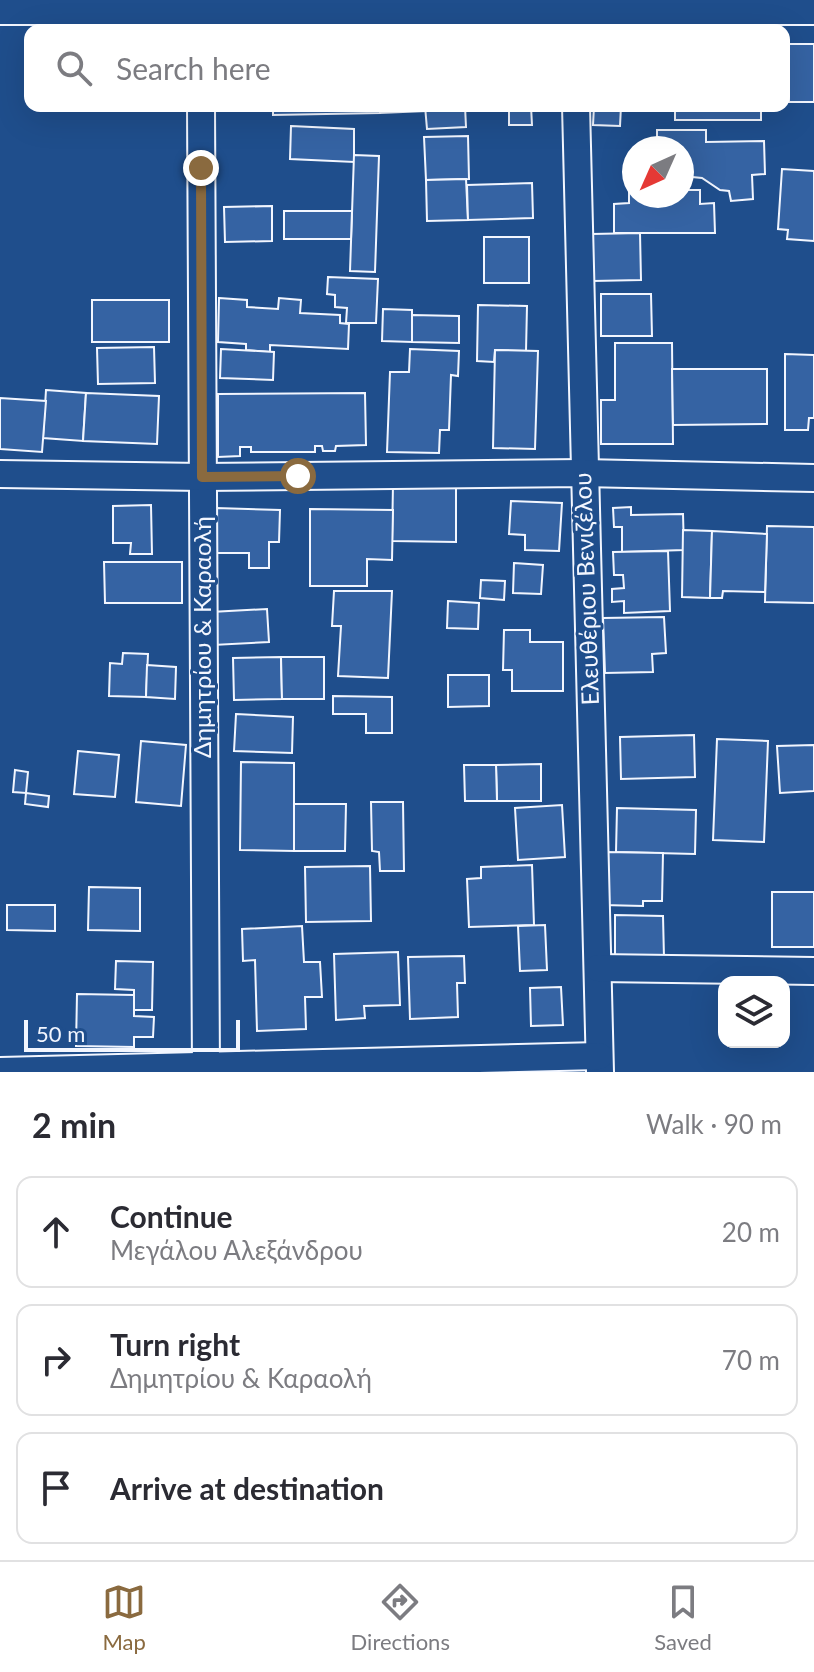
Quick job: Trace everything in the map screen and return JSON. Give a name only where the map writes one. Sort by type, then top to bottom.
[{"type":"street","points":[[0,11],[574,14],[814,11]]},
{"type":"street","name":"Δημητρίου & Καραολή","points":[[201,112],[206,1070]]},
{"type":"street","name":"Ελευθέριου Βενιζέλου","points":[[576,112],[600,1064]]},
{"type":"street","points":[[0,474],[202,477],[583,473],[814,478]]},
{"type":"street","points":[[598,968],[814,971]]},
{"type":"street","points":[[0,1071],[600,1064]]},
{"type":"building","points":[[790,44],[814,44],[814,102],[790,102]]},
{"type":"building","points":[[273,112],[380,112],[380,113],[273,115]]},
{"type":"building","points":[[426,112],[465,112],[466,127],[427,129]]},
{"type":"building","points":[[509,112],[531,112],[532,125],[509,125]]},
{"type":"building","points":[[594,112],[621,112],[620,126],[593,125]]},
{"type":"building","points":[[675,112],[761,112],[761,120],[675,120]]},
{"type":"building","points":[[291,126],[354,129],[354,162],[290,159]]},
{"type":"building","points":[[657,130],[706,130],[706,142],[764,141],[765,174],[752,175],[753,199],[731,201],[729,191],[694,177],[694,136],[657,136]]},
{"type":"building","points":[[468,136],[469,179],[426,180],[424,137]]},
{"type":"building","points":[[354,155],[379,156],[375,272],[350,271]]},
{"type":"building","points":[[782,169],[814,171],[814,241],[787,239],[788,230],[778,229]]},
{"type":"building","points":[[466,179],[468,220],[427,221],[426,180]]},
{"type":"building","points":[[532,183],[533,218],[468,220],[467,185]]},
{"type":"building","points":[[694,190],[700,190],[700,204],[714,203],[715,233],[614,233],[614,204],[622,203],[622,208],[694,208]]},
{"type":"building","points":[[272,206],[272,241],[225,242],[224,207]]},
{"type":"building","points":[[284,211],[352,211],[351,239],[284,239]]},
{"type":"building","points":[[640,233],[641,280],[593,281],[592,234]]},
{"type":"building","points":[[484,237],[529,237],[529,283],[484,283]]},
{"type":"building","points":[[328,277],[378,279],[376,323],[346,323],[347,308],[335,307],[335,295],[327,294]]},
{"type":"building","points":[[601,294],[651,294],[652,336],[601,336]]},
{"type":"building","points":[[219,298],[247,300],[247,307],[278,309],[279,298],[301,300],[300,313],[340,315],[340,323],[349,324],[348,349],[270,345],[270,352],[246,350],[246,344],[218,342]]},
{"type":"building","points":[[92,300],[169,300],[169,342],[92,342]]},
{"type":"building","points":[[478,305],[527,306],[526,351],[495,350],[494,362],[477,361]]},
{"type":"building","points":[[383,309],[412,310],[412,342],[382,341]]},
{"type":"building","points":[[412,315],[459,316],[459,343],[412,342]]},
{"type":"building","points":[[615,343],[672,343],[673,444],[601,444],[601,400],[615,400]]},
{"type":"building","points":[[154,347],[155,383],[98,384],[97,348]]},
{"type":"building","points":[[221,349],[274,352],[273,380],[220,378]]},
{"type":"building","points":[[410,349],[459,351],[458,376],[451,375],[449,430],[440,430],[439,453],[387,452],[390,372],[409,372]]},
{"type":"building","points":[[495,350],[538,351],[535,449],[493,448]]},
{"type":"building","points":[[785,354],[814,355],[814,418],[809,418],[808,430],[785,430]]},
{"type":"building","points":[[672,369],[767,369],[767,424],[673,425]]},
{"type":"building","points":[[46,390],[86,393],[83,441],[43,438]]},
{"type":"building","points":[[86,393],[159,396],[157,444],[83,441]]},
{"type":"building","points":[[365,393],[366,445],[336,446],[335,451],[323,451],[322,446],[315,446],[315,452],[251,452],[251,447],[240,447],[240,456],[218,457],[218,394]]},
{"type":"building","points":[[0,398],[46,401],[42,452],[0,449]]},
{"type":"building","points":[[393,484],[456,485],[456,542],[392,541]]},
{"type":"building","points":[[511,501],[562,503],[559,551],[525,550],[525,535],[509,534]]},
{"type":"building","points":[[151,505],[152,554],[130,554],[131,543],[113,543],[113,506]]},
{"type":"building","points":[[631,507],[631,515],[683,514],[684,550],[622,552],[622,527],[614,527],[613,508]]},
{"type":"building","points":[[216,508],[280,510],[279,542],[269,542],[269,568],[249,568],[249,553],[215,553]]},
{"type":"building","points":[[310,509],[393,510],[392,560],[367,559],[367,586],[310,586]]},
{"type":"building","points":[[767,526],[814,527],[814,603],[765,602]]},
{"type":"building","points":[[683,530],[712,531],[710,598],[682,597]]},
{"type":"building","points":[[712,531],[767,534],[765,592],[723,591],[722,598],[710,598]]},
{"type":"building","points":[[668,551],[670,611],[624,613],[624,601],[612,602],[612,589],[624,588],[623,575],[614,575],[613,552]]},
{"type":"building","points":[[104,562],[182,562],[182,603],[105,603]]},
{"type":"building","points":[[514,563],[543,565],[541,594],[513,593]]},
{"type":"building","points":[[481,580],[505,581],[504,600],[480,598]]},
{"type":"building","points":[[334,591],[392,591],[388,678],[338,676],[341,626],[332,626]]},
{"type":"building","points":[[448,601],[479,603],[478,629],[447,628]]},
{"type":"building","points":[[267,609],[269,642],[213,645],[211,612]]},
{"type":"building","points":[[664,617],[666,653],[652,654],[653,672],[605,673],[603,618]]},
{"type":"building","points":[[504,630],[530,630],[530,642],[563,642],[563,691],[512,691],[512,670],[503,670]]},
{"type":"building","points":[[123,653],[148,654],[146,697],[109,696],[110,663],[122,664]]},
{"type":"building","points":[[281,657],[282,699],[234,700],[233,658]]},
{"type":"building","points":[[281,657],[324,657],[324,699],[282,699]]},
{"type":"building","points":[[147,665],[176,667],[175,699],[146,697]]},
{"type":"building","points":[[448,675],[489,675],[489,706],[448,707]]},
{"type":"building","points":[[333,696],[392,697],[392,733],[366,733],[366,714],[333,714]]},
{"type":"building","points":[[236,714],[293,717],[292,753],[234,751]]},
{"type":"building","points":[[694,735],[695,777],[621,779],[620,737]]},
{"type":"building","points":[[717,739],[768,741],[764,842],[713,840]]},
{"type":"building","points":[[141,741],[186,745],[181,806],[136,802]]},
{"type":"building","points":[[814,745],[814,791],[780,793],[777,746]]},
{"type":"building","points":[[78,751],[119,755],[115,797],[74,794]]},
{"type":"building","points":[[241,762],[294,763],[294,851],[240,850]]},
{"type":"building","points":[[541,764],[541,801],[497,801],[496,765]]},
{"type":"building","points":[[464,765],[496,765],[497,801],[465,801]]},
{"type":"building","points":[[15,770],[28,772],[26,793],[13,792]]},
{"type":"building","points":[[26,793],[49,796],[48,807],[25,804]]},
{"type":"building","points":[[371,802],[403,802],[404,871],[380,871],[379,852],[372,851]]},
{"type":"building","points":[[294,804],[346,804],[345,851],[294,851]]},
{"type":"building","points":[[562,805],[565,857],[518,860],[515,808]]},
{"type":"building","points":[[617,808],[696,810],[695,854],[616,852]]},
{"type":"building","points":[[605,852],[663,853],[662,901],[643,901],[643,906],[603,905]]},
{"type":"building","points":[[532,865],[534,925],[469,927],[467,879],[481,878],[481,867]]},
{"type":"building","points":[[370,866],[371,921],[306,922],[305,867]]},
{"type":"building","points":[[89,887],[140,888],[140,931],[88,930]]},
{"type":"building","points":[[772,892],[814,892],[814,947],[772,947]]},
{"type":"building","points":[[7,905],[55,905],[55,931],[7,930]]},
{"type":"building","points":[[615,915],[663,916],[664,958],[615,958]]},
{"type":"building","points":[[545,925],[547,970],[520,971],[518,926]]},
{"type":"building","points":[[302,926],[304,962],[320,962],[322,997],[305,997],[306,1029],[257,1031],[255,960],[243,961],[242,929]]},
{"type":"building","points":[[398,952],[400,1005],[364,1006],[365,1018],[336,1020],[334,954]]},
{"type":"building","points":[[464,956],[465,983],[457,983],[458,1017],[410,1019],[408,957]]},
{"type":"building","points":[[116,961],[153,962],[152,1010],[134,1010],[134,990],[115,989]]},
{"type":"building","points":[[561,987],[563,1025],[531,1026],[530,988]]},
{"type":"building","points":[[77,994],[134,995],[134,1016],[154,1017],[153,1037],[134,1037],[134,1047],[76,1046]]},
{"type":"route","points":[[201,168],[202,477],[298,476]]}]
